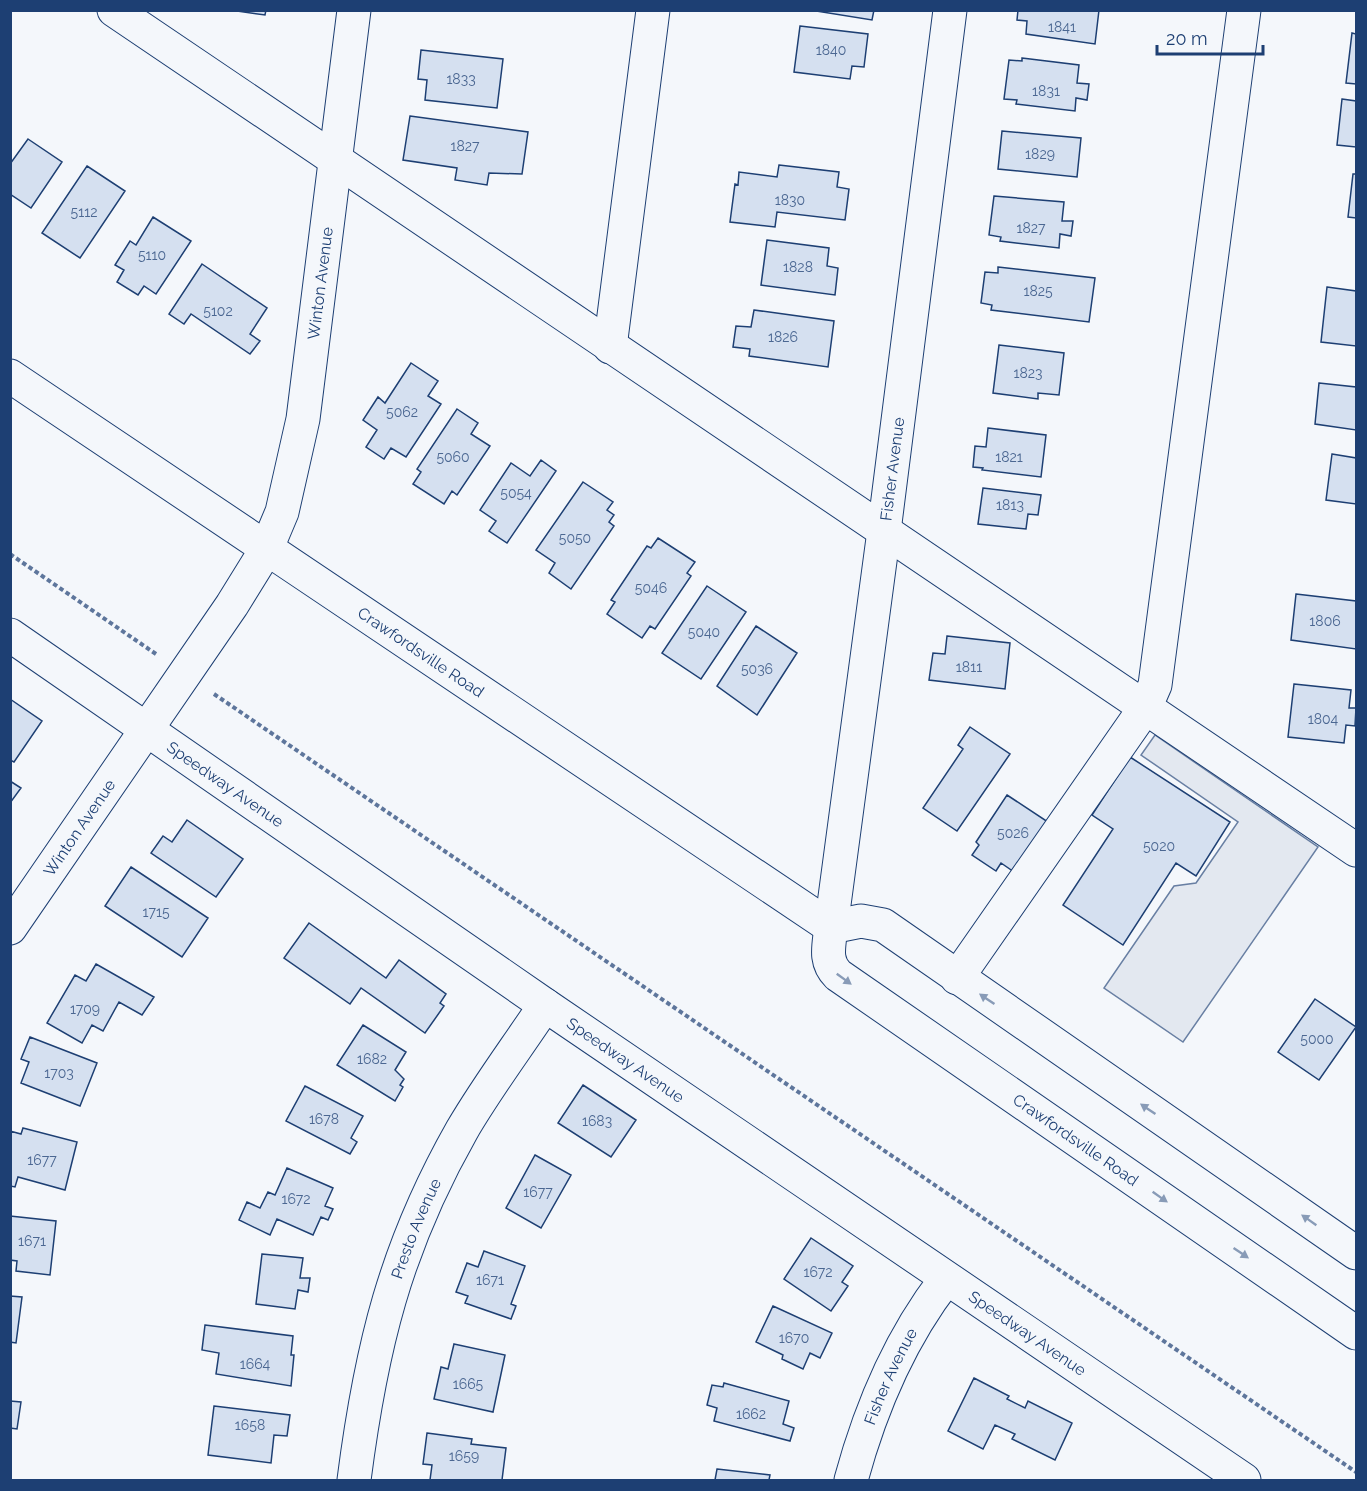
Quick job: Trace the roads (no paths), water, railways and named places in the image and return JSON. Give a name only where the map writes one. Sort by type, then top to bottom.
[{"type":"street","points":[[114,10],[335,162],[1356,850]]},
{"type":"street","name":"Winton Avenue","points":[[10,928],[145,727],[232,605],[266,550],[282,512],[303,419],[354,10]]},
{"type":"street","points":[[610,347],[653,10]]},
{"type":"street","name":"Fisher Avenue","points":[[831,927],[950,10]]},
{"type":"street","points":[[957,978],[1145,708],[1155,685],[1244,10]]},
{"type":"street","name":"Crawfordsville Road","points":[[10,376],[266,550],[831,927],[827,957],[831,968],[838,975],[1356,1333]]},
{"type":"street","name":"Speedway Avenue","points":[[10,635],[946,1280],[1244,1480]]},
{"type":"street","points":[[831,927],[861,921],[873,921],[883,925],[1356,1253]]},
{"type":"street","name":"Presto Avenue","points":[[354,1480],[373,1356],[385,1309],[406,1245],[464,1127],[545,1005]]},
{"type":"street","name":"Fisher Avenue","points":[[851,1480],[868,1425],[901,1351],[946,1280]]}]
